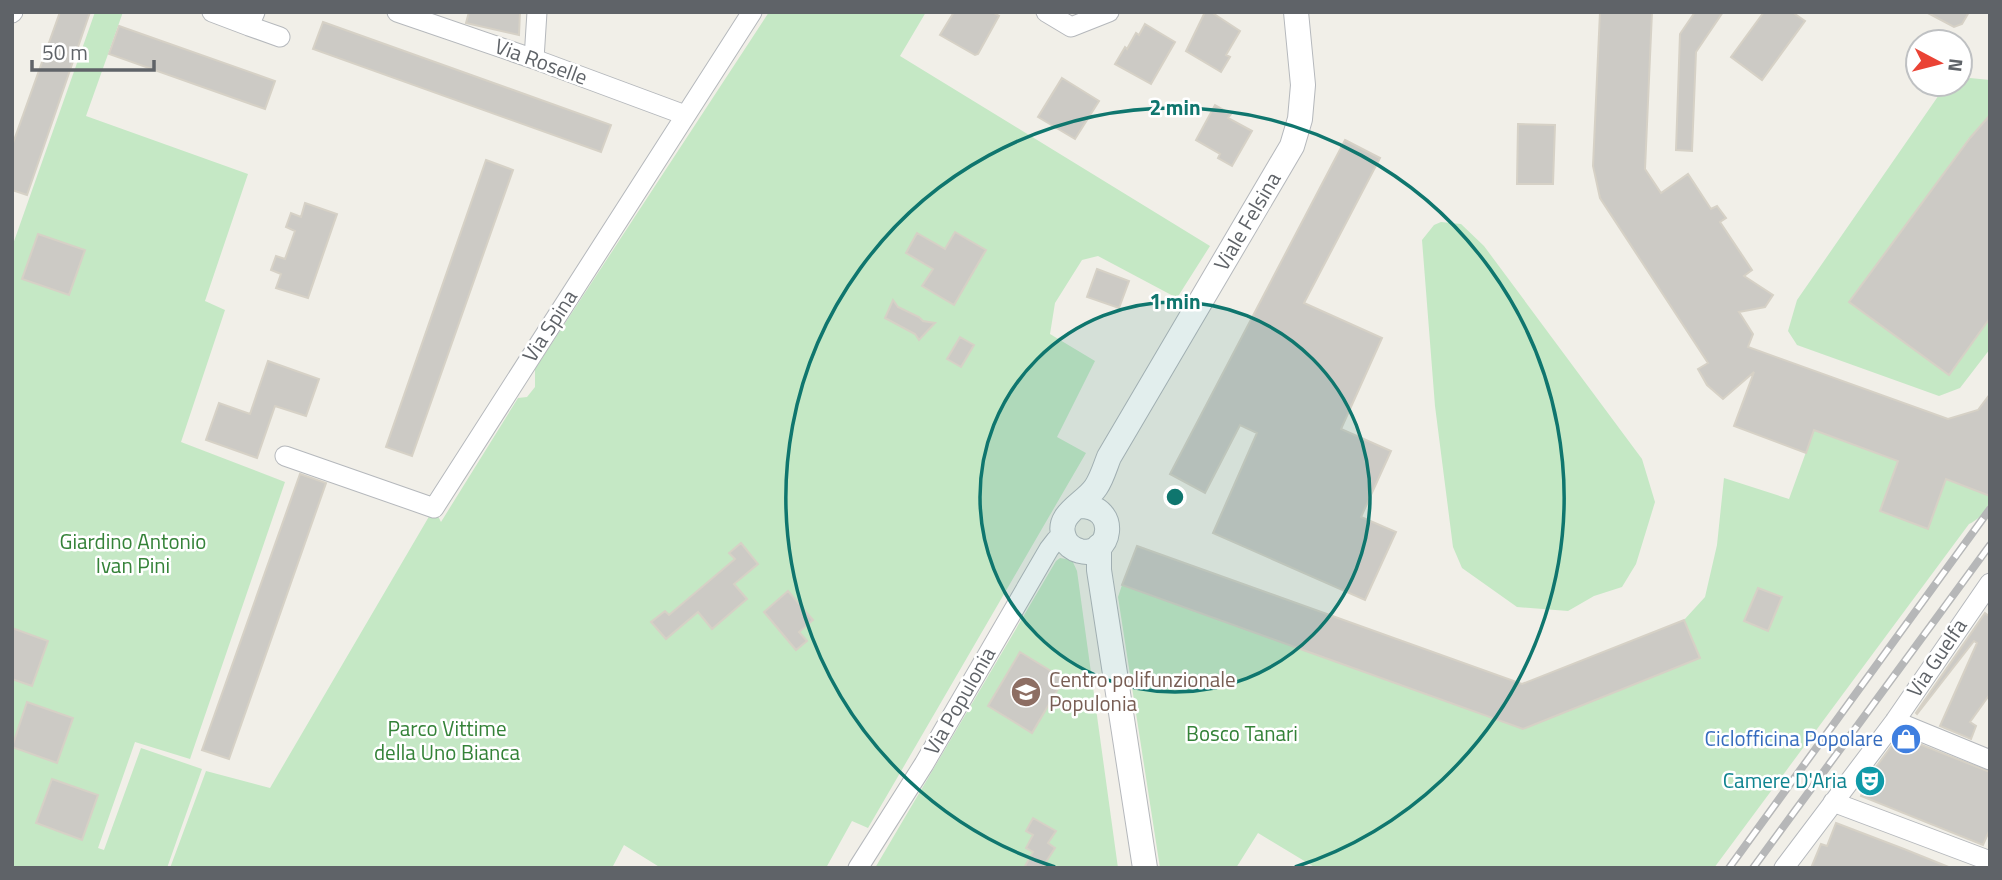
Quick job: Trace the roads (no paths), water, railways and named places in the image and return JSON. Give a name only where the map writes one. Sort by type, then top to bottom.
[{"type":"street","points":[[212,12],[252,19],[279,37]]},
{"type":"street","name":"Via Roselle","points":[[397,12],[685,115]]},
{"type":"street","points":[[534,59],[537,12]]},
{"type":"street","name":"Via Spina","points":[[285,456],[434,508],[752,12]]},
{"type":"street","points":[[1046,12],[1071,27],[1109,12]]},
{"type":"street","name":"Viale Felsina","points":[[1063,536],[1063,521],[1073,509],[1091,500],[1110,457],[1292,146],[1300,119],[1303,85],[1296,12]]},
{"type":"street","points":[[1091,500],[1102,514],[1107,527],[1104,541],[1095,556],[1145,868]]},
{"type":"street","points":[[1063,536],[1072,547],[1095,556]]},
{"type":"street","name":"Via Populonia","points":[[858,868],[924,764],[1049,549],[1063,536]]},
{"type":"street","name":"Via Guelfa","points":[[1784,868],[1895,721],[1990,583]]},
{"type":"street","points":[[1895,721],[1990,760]]},
{"type":"street","points":[[1833,802],[1990,861]]},
{"type":"railway","points":[[1729,868],[1990,509]]},
{"type":"railway","points":[[1753,868],[1990,545]]},
{"type":"place","name":"Centro polifunzionale Populonia","points":[[1026,692]]},
{"type":"place","name":"Ciclofficina Popolare","points":[[1906,739]]},
{"type":"place","name":"Camere D'Aria","points":[[1870,781]]},
{"type":"park label","name":"Giardino Antonio Ivan Pini","points":[[133,554]]},
{"type":"park label","name":"Bosco Tanari","points":[[1242,734]]},
{"type":"park label","name":"Parco Vittime della Uno Bianca","points":[[447,741]]}]
